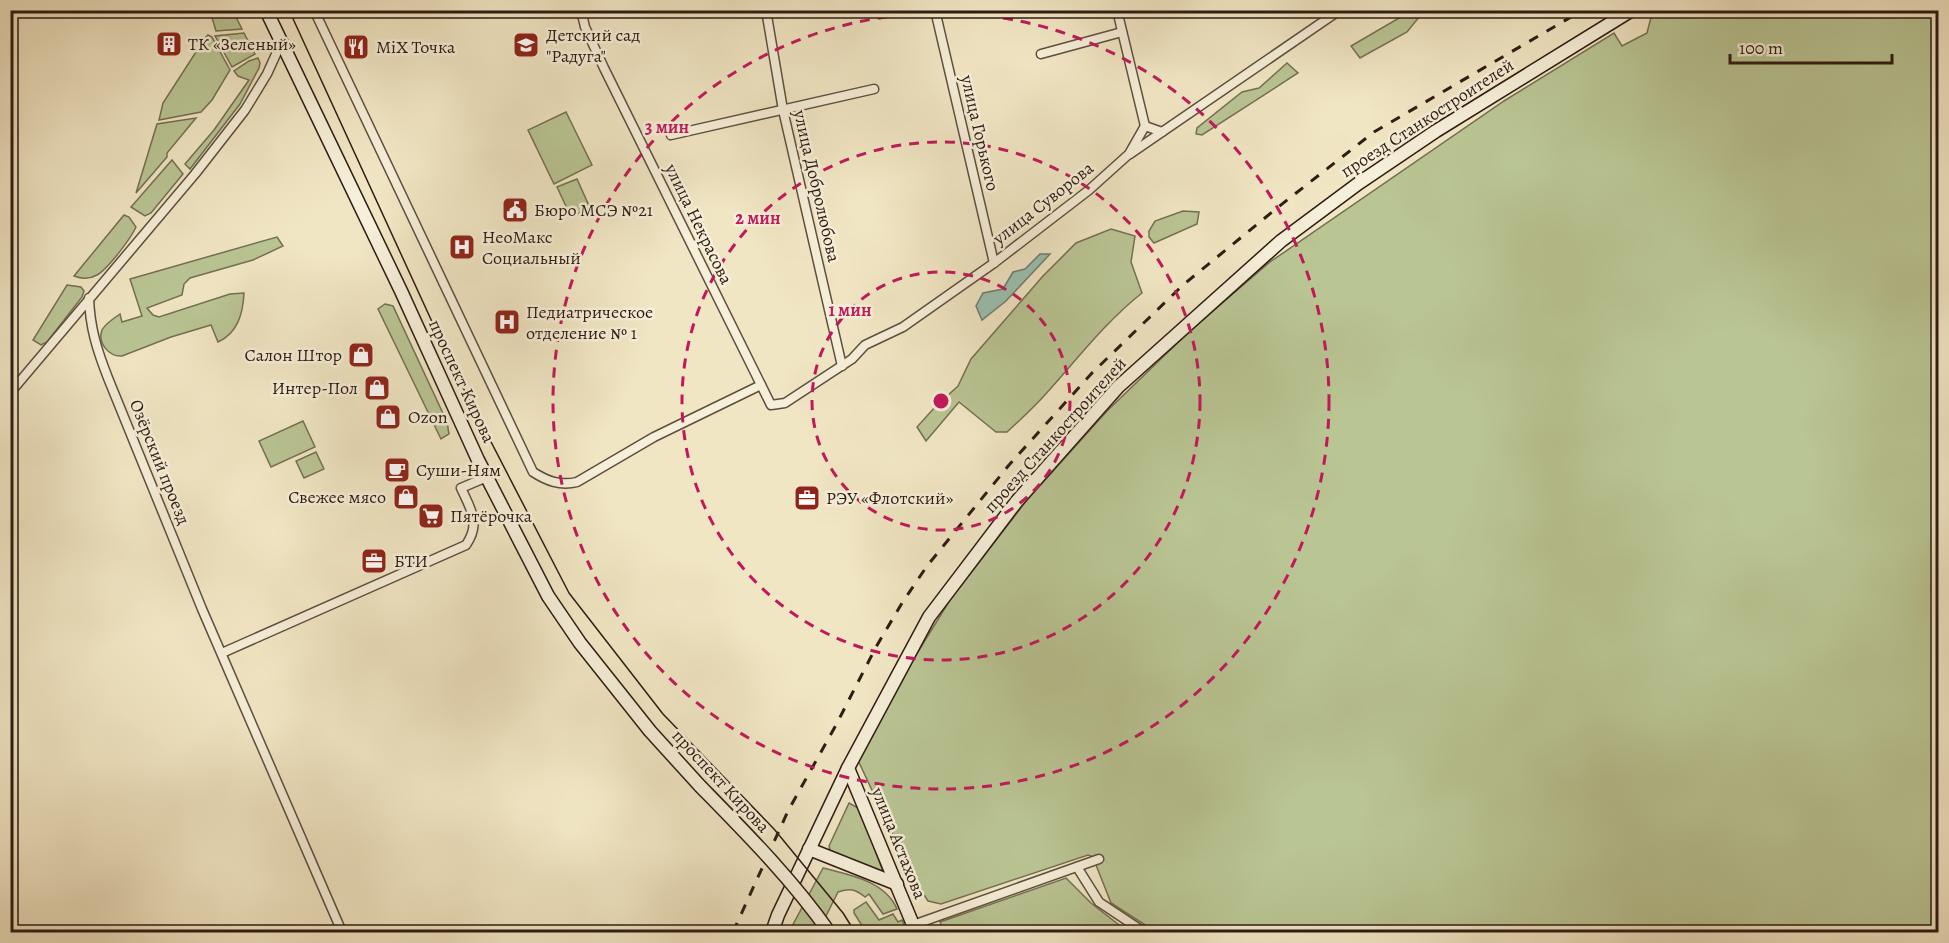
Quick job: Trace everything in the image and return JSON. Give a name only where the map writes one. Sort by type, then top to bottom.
[{"type":"main road","name":"проспект Кирова","points":[[266,10],[487,477],[548,596],[580,642],[650,731],[748,834],[829,933]]},
{"type":"main road","name":"проезд Станкостроителей","points":[[772,933],[778,915],[848,768],[929,617],[1017,501],[1119,387],[1281,241],[1359,183],[1496,93],[1632,10]]},
{"type":"main road","name":"улица Астахова","points":[[848,768],[914,929]]},
{"type":"main road","points":[[809,849],[897,884]]},
{"type":"street","points":[[314,10],[533,472],[546,480],[566,484],[577,482],[654,437],[761,385]]},
{"type":"street","name":"улица Некрасова","points":[[581,10],[585,27],[599,58],[761,385]]},
{"type":"street","name":"улица Добролюбова","points":[[766,10],[783,110],[842,366]]},
{"type":"street","name":"улица Горького","points":[[935,10],[994,263]]},
{"type":"street","points":[[1117,10],[1145,126],[1162,132]]},
{"type":"street","points":[[1129,154],[1340,10]]},
{"type":"street","points":[[1041,54],[1122,32]]},
{"type":"street","points":[[10,393],[195,174],[245,110],[267,74],[282,41]]},
{"type":"street","points":[[671,135],[874,89]]},
{"type":"street","name":"улица Суворова","points":[[761,385],[771,405],[785,403],[852,359],[865,345],[903,327],[994,263],[1089,190],[1129,154],[1145,126]]},
{"type":"street","name":"Озёрский проезд","points":[[89,298],[90,322],[108,378],[342,933]]},
{"type":"street","points":[[222,653],[466,544],[474,534],[474,524],[473,515],[461,488],[487,477]]},
{"type":"street","points":[[914,929],[1099,859]]},
{"type":"street","points":[[1077,867],[1099,902],[1144,933]]},
{"type":"shaded area","points":[[210,11],[233,11],[242,29],[216,31]]},
{"type":"shaded area","points":[[1411,11],[1417,11],[1420,16],[1407,32],[1360,58],[1351,46]]},
{"type":"shaded area","points":[[1657,11],[1938,11],[1938,932],[1156,932],[1111,903],[1096,865],[1102,860],[1088,855],[941,904],[928,901],[913,878],[856,756],[950,600],[1027,500],[1107,411],[1193,328],[1270,262],[1504,101],[1614,33],[1622,46],[1647,33],[1652,13]]},
{"type":"shaded area","points":[[244,33],[255,54],[232,67],[215,36]]},
{"type":"shaded area","points":[[208,35],[212,37],[230,70],[212,100],[201,112],[159,120],[163,103]]},
{"type":"shaded area","points":[[258,58],[259,68],[240,104],[190,169],[185,164],[214,130],[249,80],[238,76],[234,71]]},
{"type":"shaded area","points":[[1287,63],[1298,73],[1202,135],[1196,134],[1197,128],[1242,92],[1259,88]]},
{"type":"shaded area","points":[[566,112],[592,165],[554,184],[528,130]]},
{"type":"shaded area","points":[[196,118],[167,153],[167,157],[136,193],[157,124]]},
{"type":"shaded area","points":[[172,160],[183,174],[151,213],[145,216],[131,207]]},
{"type":"shaded area","points":[[577,179],[590,208],[571,217],[557,187]]},
{"type":"shaded area","points":[[1183,211],[1199,212],[1197,224],[1154,243],[1149,237],[1149,231],[1155,221]]},
{"type":"shaded area","points":[[124,215],[129,217],[136,227],[113,260],[102,272],[94,276],[80,278],[74,276]]},
{"type":"shaded area","points":[[1111,229],[1135,236],[1131,262],[1142,293],[1103,330],[1043,397],[1007,432],[996,432],[959,402],[926,441],[917,427],[958,386],[971,359],[1043,276],[1076,243]]},
{"type":"shaded area","points":[[277,237],[283,246],[253,260],[190,278],[184,284],[182,295],[147,308],[153,315],[159,317],[230,294],[244,293],[238,322],[225,338],[218,342],[211,325],[171,337],[122,356],[109,352],[103,345],[102,330],[112,319],[120,314],[122,322],[142,316],[130,279]]},
{"type":"shaded area","points":[[1040,254],[1050,254],[1006,301],[982,320],[976,306],[983,293],[1003,289],[1013,272],[1025,269]]},
{"type":"shaded area","points":[[67,285],[81,287],[84,291],[82,297],[47,342],[41,345],[33,340]]},
{"type":"shaded area","points":[[385,304],[393,306],[447,422],[449,434],[441,439],[378,309]]},
{"type":"shaded area","points":[[303,421],[315,447],[271,467],[259,441]]},
{"type":"shaded area","points":[[316,452],[324,469],[304,478],[296,461]]},
{"type":"shaded area","points":[[849,803],[860,809],[882,869],[880,873],[831,854],[829,846]]},
{"type":"shaded area","points":[[823,868],[866,881],[884,892],[897,909],[883,914],[869,894],[865,897],[852,890],[842,891],[838,892],[818,932],[789,932]]},
{"type":"shaded area","points":[[1066,878],[1091,903],[1128,932],[944,932],[940,922]]},
{"type":"shaded area","points":[[866,902],[879,920],[893,914],[898,922],[902,920],[907,932],[866,932],[854,910]]},
{"type":"tram line","points":[[289,10],[456,374],[569,593],[663,714],[774,829],[843,913],[855,932]]},
{"type":"railway","points":[[733,932],[788,811],[902,603],[927,566],[1009,465],[1092,373],[1183,285],[1374,132],[1583,10]]},
{"type":"place","name":"ТК «Зеленый»","points":[[169,44]]},
{"type":"place","name":"Детский сад \"Радуга\"","points":[[526,45]]},
{"type":"place","name":"MiX Точка","points":[[356,47]]},
{"type":"place","name":"Бюро МСЭ №21","points":[[515,210]]},
{"type":"place","name":"НеоМакс Социальный","points":[[462,247]]},
{"type":"place","name":"Педиатрическое отделение № 1","points":[[507,322]]},
{"type":"place","name":"Салон Штор","points":[[361,355]]},
{"type":"place","name":"Интер-Пол","points":[[377,388]]},
{"type":"place","name":"Ozon","points":[[388,417]]},
{"type":"place","name":"Суши-Ням","points":[[397,470]]},
{"type":"place","name":"Свежее мясо","points":[[406,497]]},
{"type":"place","name":"РЭУ «Флотский»","points":[[807,498]]},
{"type":"place","name":"Пятёрочка","points":[[431,516]]},
{"type":"place","name":"БТИ","points":[[374,561]]}]
